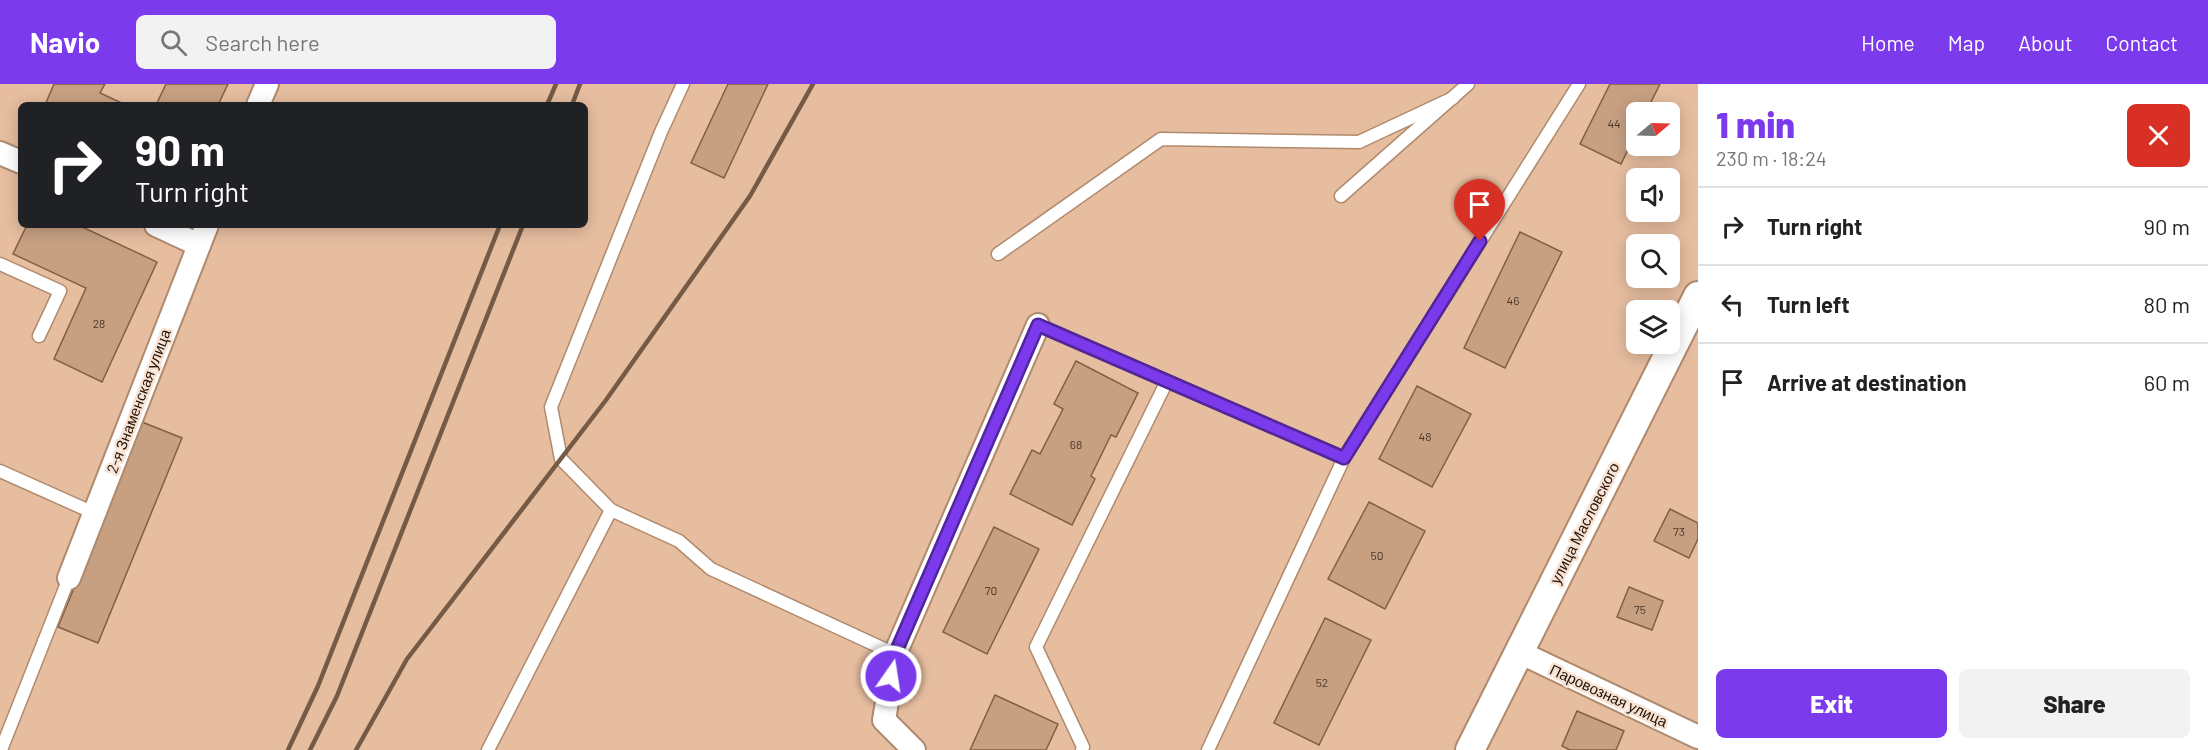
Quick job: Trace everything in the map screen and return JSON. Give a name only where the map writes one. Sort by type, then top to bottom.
[{"type":"street","points":[[259,102],[267,84]]},
{"type":"street","points":[[0,153],[18,161]]},
{"type":"street","points":[[170,228],[203,235]]},
{"type":"street","name":"2-я Знаменская улица","points":[[69,578],[203,235]]},
{"type":"street","name":"улица Масловского","points":[[1470,750],[1698,296]]},
{"type":"street","points":[[914,750],[884,720],[895,654],[1038,325]]},
{"type":"street","name":"Паровозная улица","points":[[1519,652],[1698,737]]},
{"type":"lane","points":[[683,84],[661,132],[551,407],[561,459],[611,510],[680,541],[711,569],[895,654]]},
{"type":"lane","points":[[1341,196],[1468,84]]},
{"type":"lane","points":[[1208,750],[1344,458],[1579,84]]},
{"type":"lane","points":[[998,254],[1161,139],[1359,142],[1453,98]]},
{"type":"lane","points":[[0,264],[60,291],[39,336]]},
{"type":"lane","points":[[1038,325],[1344,458]]},
{"type":"lane","points":[[1082,750],[1083,747],[1036,647],[1167,381]]},
{"type":"lane","points":[[0,471],[94,513]]},
{"type":"lane","points":[[488,750],[611,510]]},
{"type":"lane","points":[[1,750],[69,578]]},
{"type":"building","points":[[54,84],[105,84],[100,93],[120,102],[46,102]]},
{"type":"building","points":[[166,84],[228,84],[219,102],[157,102]]},
{"type":"building","points":[[728,84],[768,84],[724,178],[691,163]]},
{"type":"building","points":[[1610,84],[1660,84],[1651,102],[1626,102],[1626,154],[1621,164],[1580,144]]},
{"type":"building","points":[[26,228],[84,228],[157,262],[102,382],[54,359],[86,288],[13,254]]},
{"type":"building","points":[[1520,232],[1562,252],[1505,368],[1464,348]]},
{"type":"building","points":[[1076,361],[1138,393],[1116,437],[1111,435],[1091,476],[1095,479],[1072,525],[1010,494],[1032,450],[1040,454],[1063,409],[1054,404]]},
{"type":"building","points":[[1417,386],[1471,414],[1432,487],[1379,459]]},
{"type":"building","points":[[142,422],[182,438],[98,643],[58,627]]},
{"type":"building","points":[[1369,502],[1425,531],[1385,609],[1328,579]]},
{"type":"building","points":[[1670,509],[1698,523],[1698,539],[1689,558],[1654,541]]},
{"type":"building","points":[[994,527],[1039,549],[987,654],[943,632]]},
{"type":"building","points":[[1629,587],[1663,601],[1652,630],[1617,617]]},
{"type":"building","points":[[1325,618],[1371,640],[1319,745],[1274,723]]},
{"type":"building","points":[[995,695],[1058,724],[1046,750],[970,750]]},
{"type":"building","points":[[1577,711],[1624,731],[1616,750],[1570,750],[1562,746]]},
{"type":"railway","points":[[548,102],[556,84]]},
{"type":"railway","points":[[573,102],[580,84]]},
{"type":"railway","points":[[356,750],[407,659],[606,400],[750,196],[813,84]]},
{"type":"railway","points":[[288,750],[318,686],[499,228]]},
{"type":"railway","points":[[310,750],[337,696],[522,228]]},
{"type":"route","points":[[891,676],[895,654],[1038,325],[1344,458],[1480,241]]}]
